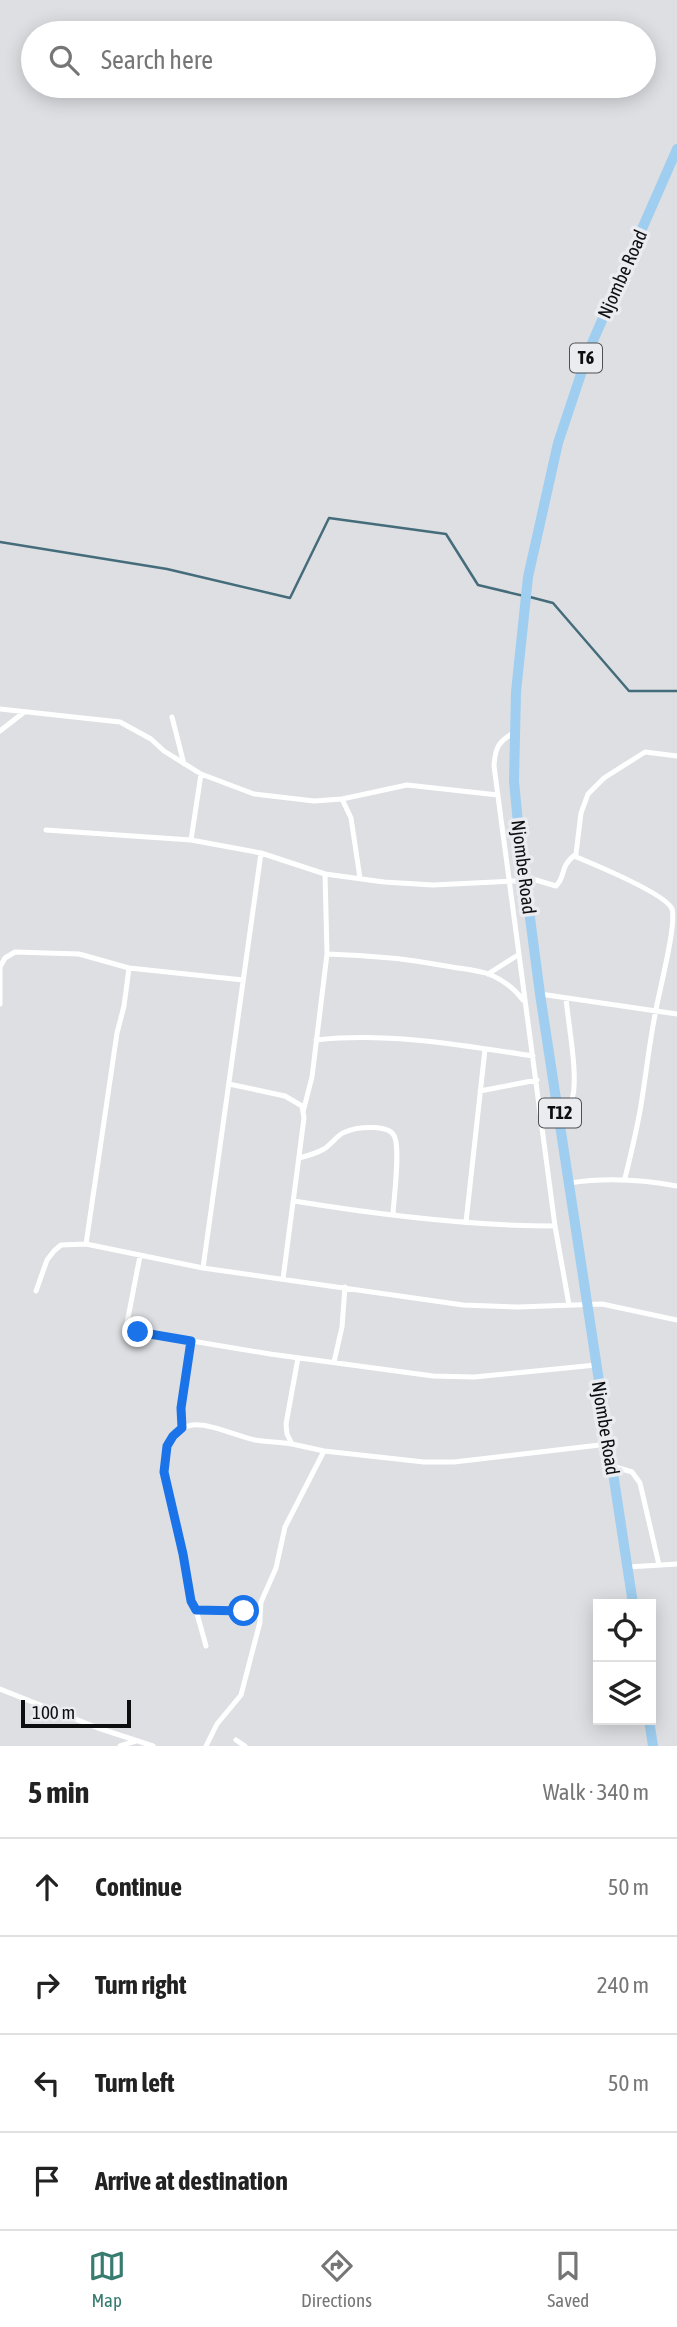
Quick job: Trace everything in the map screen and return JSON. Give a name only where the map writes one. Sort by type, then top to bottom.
[{"type":"highway","name":"Njombe Road","points":[[632,1599],[540,994],[514,781],[516,692],[528,577],[558,443],[580,376],[613,291],[677,149]]},
{"type":"highway","points":[[650,1725],[653,1746]]},
{"type":"street","points":[[0,709],[120,722],[151,739],[201,774],[254,794],[314,801],[342,799],[407,785],[498,795]]},
{"type":"street","points":[[0,731],[23,713]]},
{"type":"street","points":[[172,717],[184,764]]},
{"type":"street","points":[[515,732],[498,744],[495,751],[498,795],[555,1226],[569,1305]]},
{"type":"street","points":[[46,830],[191,840],[261,853],[326,874],[360,878],[421,884],[540,881],[556,886],[566,862],[578,849],[581,813],[589,794],[604,778],[645,752],[677,756]]},
{"type":"street","points":[[191,840],[201,774]]},
{"type":"street","points":[[342,799],[351,818],[360,878]]},
{"type":"street","points":[[203,1268],[261,853]]},
{"type":"street","points":[[574,856],[609,870],[674,907],[641,1107],[625,1178]]},
{"type":"street","points":[[303,1112],[309,1096],[327,954],[326,874]]},
{"type":"street","points":[[0,1004],[0,967],[5,958],[15,952],[79,954],[129,968],[243,980]]},
{"type":"street","points":[[327,954],[412,960],[488,974],[516,990],[524,1001]]},
{"type":"street","points":[[488,974],[518,955]]},
{"type":"street","points":[[86,1244],[129,968]]},
{"type":"street","points":[[540,994],[677,1014]]},
{"type":"street","points":[[561,1118],[572,1100],[575,1080],[566,998]]},
{"type":"street","points":[[316,1040],[366,1037],[533,1056]]},
{"type":"street","points":[[466,1223],[485,1049]]},
{"type":"street","points":[[480,1091],[537,1080]]},
{"type":"street","points":[[229,1084],[285,1096],[296,1100],[302,1106],[299,1158],[283,1279]]},
{"type":"street","points":[[299,1158],[322,1150],[341,1133],[350,1130],[376,1128],[392,1133],[396,1138],[393,1214]]},
{"type":"street","points":[[569,1183],[625,1178],[677,1186]]},
{"type":"street","points":[[294,1201],[466,1223],[555,1226]]},
{"type":"street","points":[[36,1291],[47,1260],[54,1251],[61,1245],[86,1244],[203,1268],[463,1305],[518,1307],[586,1304],[643,1311],[677,1320]]},
{"type":"street","points":[[140,1256],[128,1316],[130,1329],[191,1341],[433,1376],[474,1377],[596,1365]]},
{"type":"street","points":[[334,1362],[342,1327],[345,1287]]},
{"type":"street","points":[[182,1428],[181,1408],[191,1341]]},
{"type":"street","points":[[292,1444],[286,1424],[298,1357]]},
{"type":"street","points":[[206,1646],[191,1601],[164,1472],[167,1446],[182,1428],[202,1425],[257,1440],[324,1451],[403,1460],[454,1462],[608,1444]]},
{"type":"street","points":[[206,1746],[216,1724],[241,1695],[260,1626],[264,1591],[276,1568],[285,1527],[324,1451]]},
{"type":"street","points":[[612,1466],[632,1472],[640,1483],[659,1565]]},
{"type":"street","points":[[628,1567],[677,1564]]},
{"type":"street","points":[[196,1610],[251,1611],[260,1617]]},
{"type":"street","points":[[0,1689],[153,1746]]},
{"type":"street","points":[[236,1740],[246,1746]]},
{"type":"street","points":[[120,1746],[136,1741]]},
{"type":"waterway","points":[[0,542],[167,569],[290,598],[329,518],[446,534],[478,585],[524,596]]},
{"type":"waterway","points":[[530,597],[553,603],[629,691],[677,691]]},
{"type":"route","points":[[138,1332],[191,1341],[181,1408],[182,1428],[173,1436],[164,1455],[168,1495],[193,1607],[203,1611],[244,1611]]}]
